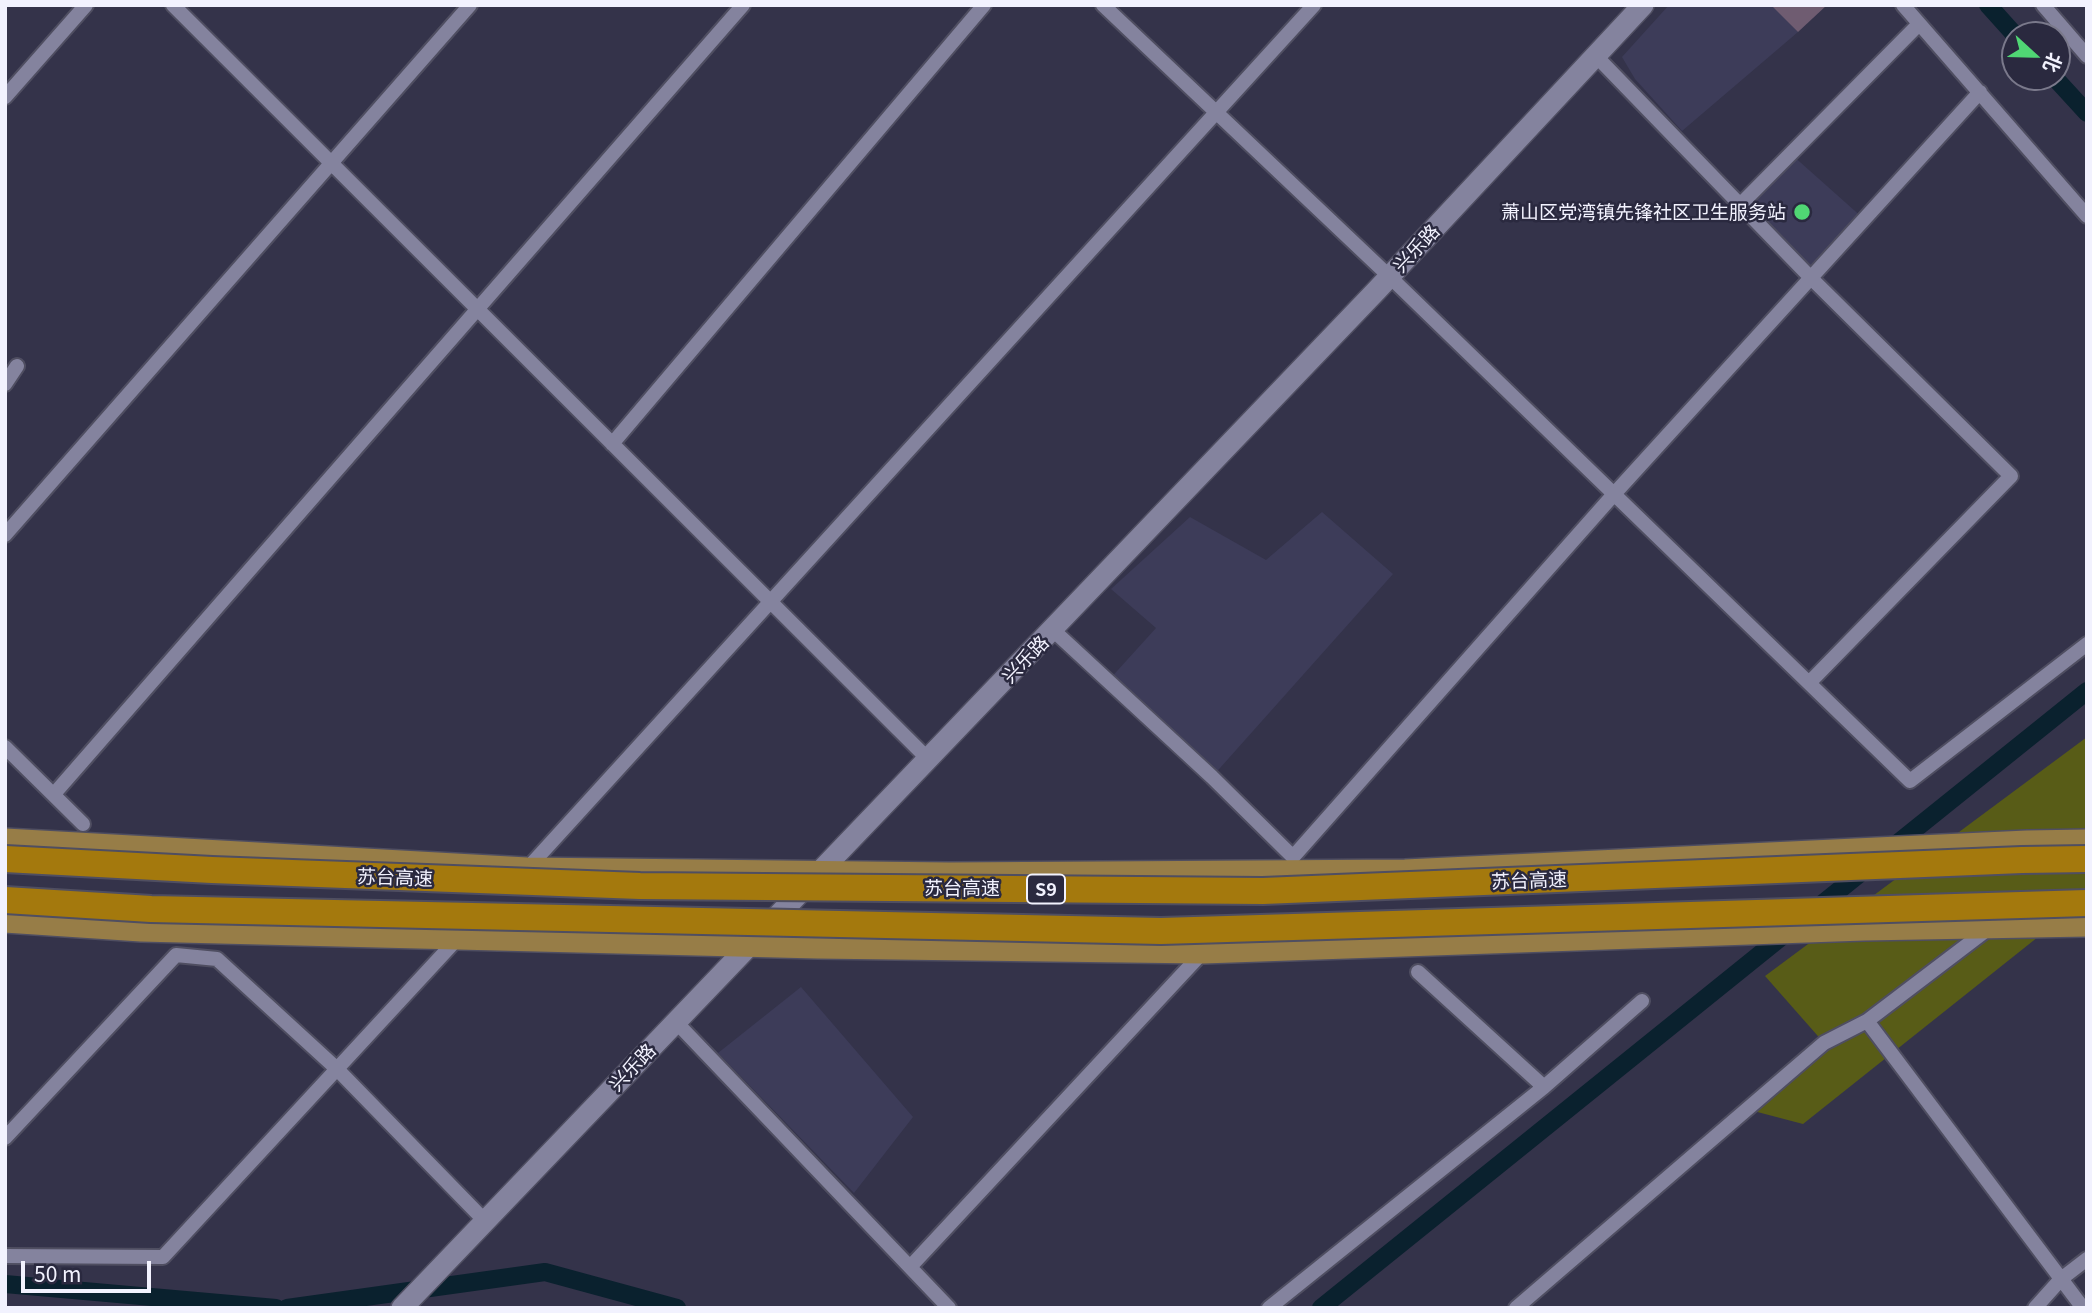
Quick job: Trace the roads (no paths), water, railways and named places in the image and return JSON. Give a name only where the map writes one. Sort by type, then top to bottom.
[{"type":"highway","name":"苏台高速","points":[[5,859],[212,870],[640,886],[1263,891],[1980,861],[2087,859]]},
{"type":"highway","name":"苏台高速","points":[[5,900],[151,909],[1160,931],[2087,903]]},
{"type":"main road","name":"兴乐路","points":[[402,1308],[1390,277],[1643,5]]},
{"type":"main road","points":[[5,840],[527,869],[949,874],[1405,871],[2087,841]]},
{"type":"main road","points":[[5,921],[141,930],[458,938],[1203,951],[1864,929],[2087,925]]},
{"type":"street","points":[[5,97],[86,5]]},
{"type":"street","points":[[173,5],[929,760]]},
{"type":"street","points":[[5,535],[470,5]]},
{"type":"street","points":[[54,794],[743,5]]},
{"type":"street","points":[[612,444],[984,5]]},
{"type":"street","points":[[1103,5],[1615,493],[1910,780],[2087,644]]},
{"type":"street","points":[[527,869],[1314,5]]},
{"type":"street","points":[[1903,5],[2087,216]]},
{"type":"street","points":[[2043,5],[2087,56]]},
{"type":"street","points":[[1740,205],[1919,24]]},
{"type":"street","points":[[1596,56],[1811,278],[2011,476],[1809,683]]},
{"type":"street","points":[[1053,630],[1293,857],[1615,493],[1980,92]]},
{"type":"street","points":[[5,384],[16,366]]},
{"type":"street","points":[[5,747],[83,824]]},
{"type":"street","points":[[1516,1308],[1824,1042],[1867,1021],[1992,926]]},
{"type":"street","points":[[5,1256],[163,1257],[458,938]]},
{"type":"street","points":[[910,1267],[1203,951]]},
{"type":"street","points":[[5,1138],[176,955],[218,959],[337,1069],[485,1221]]},
{"type":"street","points":[[1418,972],[1544,1087]]},
{"type":"street","points":[[1269,1308],[1544,1087],[1643,1001]]},
{"type":"street","points":[[1867,1021],[2083,1308]]},
{"type":"street","points":[[676,1022],[949,1308]]},
{"type":"street","points":[[2035,1308],[2061,1279],[2087,1259]]},
{"type":"waterway","points":[[1988,5],[2002,21]]},
{"type":"waterway","points":[[2067,91],[2087,113]]},
{"type":"waterway","points":[[1812,912],[2087,691]]},
{"type":"waterway","points":[[1321,1308],[1790,930]]},
{"type":"waterway","points":[[287,1308],[545,1272],[677,1308]]},
{"type":"waterway","points":[[5,1284],[276,1308]]},
{"type":"place","name":"萧山区党湾镇先锋社区卫生服务站","points":[[1802,212]]}]
